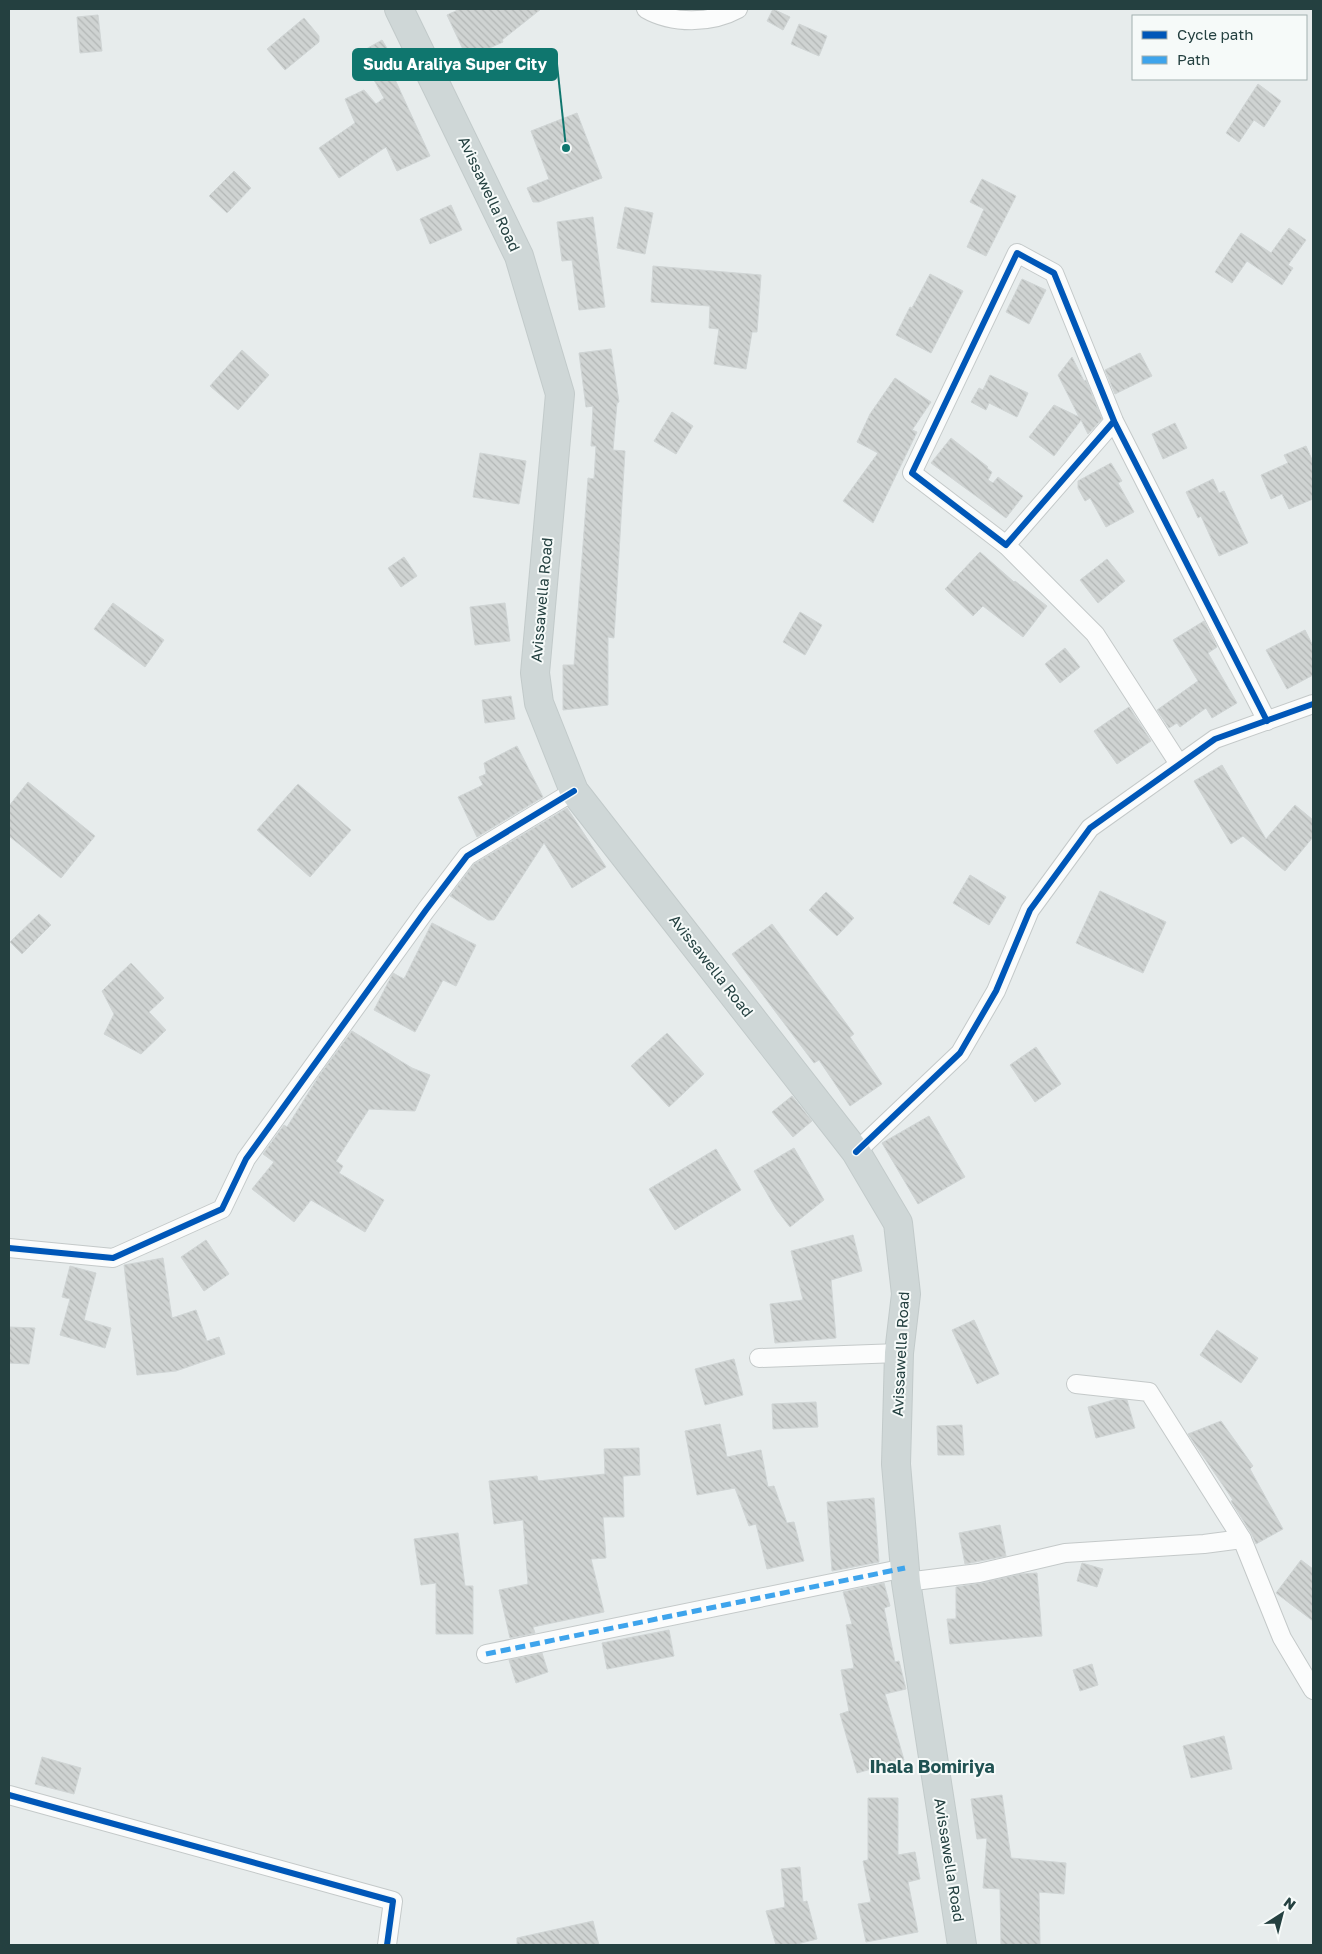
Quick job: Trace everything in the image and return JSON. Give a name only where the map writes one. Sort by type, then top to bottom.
[{"type":"main road","name":"Avissawella Road","points":[[399,9],[519,256],[560,394],[535,673],[539,703],[574,791],[856,1152],[898,1224],[906,1294],[899,1353],[896,1464],[906,1575],[962,1945]]},
{"type":"street","points":[[646,9],[673,19],[692,20],[714,17],[738,9]]},
{"type":"street","points":[[1179,764],[1095,634],[1006,546],[912,473],[1017,253],[1054,273],[1114,422],[1267,721]]},
{"type":"street","points":[[1006,546],[1114,422]]},
{"type":"street","points":[[856,1152],[960,1053],[996,991],[1030,910],[1090,828],[1215,739],[1313,704]]},
{"type":"street","points":[[9,1248],[113,1258],[222,1209],[246,1159],[466,856],[574,791]]},
{"type":"street","points":[[759,1358],[899,1353]]},
{"type":"street","points":[[1076,1384],[1149,1392],[1242,1539],[1282,1638],[1313,1690]]},
{"type":"street","points":[[486,1654],[906,1575],[979,1573],[1065,1553],[1204,1544],[1242,1539]]},
{"type":"street","points":[[9,1795],[393,1900],[387,1945]]},
{"type":"building","points":[[460,9],[541,9],[502,40],[503,42],[467,58],[447,15]]},
{"type":"building","points":[[773,9],[790,17],[783,30],[767,21]]},
{"type":"building","points":[[98,15],[102,51],[80,53],[77,17]]},
{"type":"building","points":[[304,18],[319,36],[319,42],[285,70],[267,49]]},
{"type":"building","points":[[799,24],[827,36],[819,56],[791,44]]},
{"type":"building","points":[[382,40],[393,58],[387,62],[430,156],[397,171],[386,147],[339,178],[319,148],[355,123],[345,99],[364,90],[376,104],[384,98],[359,53]]},
{"type":"building","points":[[1258,84],[1281,101],[1264,127],[1254,120],[1239,142],[1226,133]]},
{"type":"building","points":[[577,113],[602,178],[539,202],[533,202],[527,188],[549,179],[531,131]]},
{"type":"building","points":[[234,171],[251,188],[227,213],[209,196]]},
{"type":"building","points":[[982,179],[1016,196],[986,256],[967,247],[984,209],[970,202]]},
{"type":"building","points":[[451,205],[462,230],[430,244],[420,219]]},
{"type":"building","points":[[625,207],[653,213],[645,254],[617,248]]},
{"type":"building","points":[[593,217],[605,307],[579,310],[572,260],[562,261],[557,222]]},
{"type":"building","points":[[1289,228],[1306,240],[1288,265],[1293,268],[1282,285],[1247,261],[1232,283],[1215,272],[1241,233],[1271,253]]},
{"type":"building","points":[[653,266],[761,275],[757,332],[752,332],[746,369],[714,364],[719,329],[709,328],[710,306],[651,302]]},
{"type":"building","points":[[930,274],[963,291],[931,353],[896,335]]},
{"type":"building","points":[[1022,279],[1046,290],[1029,324],[1006,312]]},
{"type":"building","points":[[611,349],[619,402],[617,403],[613,450],[625,451],[614,638],[608,637],[608,705],[563,710],[563,665],[574,665],[588,478],[594,479],[596,446],[591,446],[593,406],[586,407],[579,353]]},
{"type":"building","points":[[242,350],[269,375],[238,410],[210,386]]},
{"type":"building","points":[[1140,353],[1152,376],[1115,394],[1105,370]]},
{"type":"building","points":[[1072,357],[1084,381],[1086,380],[1102,419],[1088,434],[1081,420],[1054,456],[1029,437],[1054,405],[1079,417],[1058,375]]},
{"type":"building","points":[[990,375],[1028,393],[1017,417],[989,403],[986,410],[971,402],[979,388],[983,390]]},
{"type":"building","points":[[895,378],[931,402],[912,430],[917,432],[873,523],[843,501],[878,453],[857,442],[870,414]]},
{"type":"building","points":[[672,412],[693,426],[676,454],[654,441]]},
{"type":"building","points":[[1175,423],[1187,448],[1163,459],[1152,434]]},
{"type":"building","points":[[951,438],[988,467],[992,472],[988,480],[993,483],[998,477],[1023,496],[1006,518],[931,463]]},
{"type":"building","points":[[1306,446],[1313,462],[1313,499],[1289,509],[1282,494],[1271,499],[1261,475],[1288,463],[1284,455]]},
{"type":"building","points":[[480,453],[526,461],[519,504],[473,497]]},
{"type":"building","points":[[1111,463],[1122,481],[1118,483],[1134,512],[1106,527],[1090,498],[1085,501],[1078,488],[1078,481]]},
{"type":"building","points":[[1213,479],[1219,493],[1224,491],[1248,543],[1219,556],[1201,516],[1198,518],[1186,492]]},
{"type":"building","points":[[980,552],[1014,582],[1047,606],[1023,637],[983,606],[973,616],[945,589]]},
{"type":"building","points":[[404,557],[417,576],[401,587],[388,568]]},
{"type":"building","points":[[1107,559],[1125,581],[1098,603],[1080,580]]},
{"type":"building","points":[[113,603],[164,640],[145,667],[94,629]]},
{"type":"building","points":[[505,603],[510,641],[475,645],[470,607]]},
{"type":"building","points":[[800,612],[822,625],[805,655],[783,642]]},
{"type":"building","points":[[1204,621],[1217,647],[1208,653],[1237,703],[1212,718],[1206,708],[1180,727],[1177,723],[1169,728],[1157,710],[1198,681],[1173,640]]},
{"type":"building","points":[[1305,630],[1313,646],[1313,675],[1287,689],[1266,650]]},
{"type":"building","points":[[1065,648],[1080,667],[1060,683],[1045,664]]},
{"type":"building","points":[[511,696],[515,719],[485,723],[482,700]]},
{"type":"building","points":[[1129,707],[1151,741],[1117,764],[1094,731]]},
{"type":"building","points":[[517,746],[543,797],[477,837],[458,797],[483,785],[479,777],[486,774],[484,763]]},
{"type":"building","points":[[1222,765],[1266,839],[1295,805],[1313,820],[1313,837],[1285,871],[1243,836],[1231,844],[1194,781]]},
{"type":"building","points":[[28,782],[95,836],[61,878],[9,836],[9,806]]},
{"type":"building","points":[[298,784],[351,830],[310,877],[257,830]]},
{"type":"building","points":[[567,808],[606,867],[572,888],[544,843],[494,920],[488,920],[450,896],[474,864]]},
{"type":"building","points":[[970,875],[1006,897],[989,925],[953,903]]},
{"type":"building","points":[[1100,891],[1166,922],[1143,973],[1076,943]]},
{"type":"building","points":[[826,892],[854,918],[837,936],[809,910]]},
{"type":"building","points":[[39,914],[51,925],[22,954],[10,942]]},
{"type":"building","points":[[432,923],[476,945],[456,986],[443,980],[415,1032],[374,1010],[393,973],[404,979]]},
{"type":"building","points":[[772,924],[854,1034],[850,1037],[882,1084],[850,1106],[819,1060],[814,1063],[732,954]]},
{"type":"building","points":[[131,963],[164,998],[149,1012],[166,1030],[141,1054],[104,1034],[114,1014],[102,991]]},
{"type":"building","points":[[352,1031],[412,1068],[430,1075],[415,1111],[369,1109],[336,1161],[343,1166],[339,1173],[384,1200],[365,1232],[311,1200],[294,1222],[252,1189],[274,1162],[263,1154],[284,1125],[287,1127],[319,1076]]},
{"type":"building","points":[[667,1033],[704,1074],[669,1107],[631,1066]]},
{"type":"building","points":[[1036,1047],[1061,1084],[1035,1102],[1010,1065]]},
{"type":"building","points":[[792,1096],[812,1121],[793,1137],[772,1112]]},
{"type":"building","points":[[929,1116],[965,1177],[918,1204],[882,1143]]},
{"type":"building","points":[[794,1148],[824,1200],[790,1227],[776,1209],[754,1171]]},
{"type":"building","points":[[716,1149],[741,1190],[675,1230],[649,1189]]},
{"type":"building","points":[[853,1235],[862,1271],[831,1280],[836,1338],[775,1343],[770,1304],[803,1300],[791,1251]]},
{"type":"building","points":[[206,1240],[229,1274],[204,1291],[181,1257]]},
{"type":"building","points":[[163,1258],[172,1318],[196,1310],[207,1341],[219,1337],[225,1354],[176,1371],[137,1375],[124,1265]]},
{"type":"building","points":[[70,1266],[96,1273],[84,1320],[111,1328],[105,1348],[60,1335],[70,1299],[62,1297]]},
{"type":"building","points":[[974,1320],[999,1374],[977,1384],[952,1330]]},
{"type":"building","points":[[9,1327],[35,1328],[29,1364],[9,1363]]},
{"type":"building","points":[[1217,1330],[1258,1358],[1241,1383],[1200,1355]]},
{"type":"building","points":[[734,1359],[743,1395],[705,1405],[695,1369]]},
{"type":"building","points":[[1117,1399],[1127,1400],[1135,1428],[1096,1438],[1088,1407]]},
{"type":"building","points":[[816,1402],[818,1427],[773,1429],[772,1404]]},
{"type":"building","points":[[1221,1421],[1253,1466],[1250,1469],[1283,1529],[1256,1544],[1231,1501],[1233,1500],[1188,1434]]},
{"type":"building","points":[[720,1424],[727,1457],[761,1450],[768,1487],[774,1486],[787,1523],[794,1522],[804,1561],[767,1569],[756,1524],[749,1526],[735,1488],[697,1495],[685,1431]]},
{"type":"building","points":[[962,1425],[964,1455],[938,1455],[937,1426]]},
{"type":"building","points":[[639,1448],[640,1475],[623,1476],[624,1517],[603,1517],[606,1558],[591,1559],[604,1612],[533,1627],[535,1633],[510,1638],[499,1590],[528,1584],[523,1520],[494,1524],[489,1481],[537,1476],[538,1481],[605,1474],[604,1449]]},
{"type":"building","points":[[874,1498],[879,1562],[832,1571],[827,1502]]},
{"type":"building","points":[[1000,1525],[1006,1556],[965,1564],[959,1533]]},
{"type":"building","points":[[458,1533],[465,1586],[473,1586],[473,1634],[436,1634],[436,1583],[421,1585],[414,1539]]},
{"type":"building","points":[[1301,1560],[1313,1569],[1313,1621],[1276,1593]]},
{"type":"building","points":[[1082,1563],[1103,1569],[1097,1587],[1077,1581]]},
{"type":"building","points":[[1037,1573],[1042,1636],[950,1644],[947,1619],[956,1619],[956,1587],[1020,1574]]},
{"type":"building","points":[[884,1583],[890,1606],[884,1608],[895,1662],[899,1661],[906,1689],[885,1694],[904,1760],[857,1773],[840,1714],[849,1711],[841,1670],[854,1668],[846,1625],[852,1624],[843,1592]]},
{"type":"building","points":[[669,1630],[674,1656],[607,1669],[602,1643]]},
{"type":"building","points":[[542,1653],[548,1672],[516,1683],[509,1660]]},
{"type":"building","points":[[1092,1664],[1098,1685],[1080,1691],[1073,1670]]},
{"type":"building","points":[[1224,1736],[1232,1769],[1191,1778],[1183,1746]]},
{"type":"building","points":[[42,1757],[81,1768],[74,1794],[35,1784]]},
{"type":"building","points":[[1002,1795],[1011,1858],[1066,1863],[1064,1894],[1039,1892],[1040,1945],[1001,1945],[1000,1889],[983,1888],[987,1838],[977,1839],[971,1799]]},
{"type":"building","points":[[868,1798],[898,1798],[898,1855],[915,1852],[920,1879],[908,1882],[918,1932],[866,1942],[858,1904],[871,1902],[863,1861],[868,1860]]},
{"type":"building","points":[[800,1867],[803,1902],[807,1901],[817,1939],[793,1945],[776,1945],[766,1911],[785,1907],[781,1869]]},
{"type":"building","points":[[593,1921],[599,1945],[517,1945],[517,1938]]},
{"type":"marked path","points":[[486,1654],[905,1568]]},
{"type":"cycle path","points":[[1114,421],[1006,545],[912,473],[1017,253],[1054,273],[1114,421],[1267,721]]},
{"type":"cycle path","points":[[856,1152],[960,1053],[996,991],[1030,910],[1090,828],[1215,739],[1313,704]]},
{"type":"cycle path","points":[[9,1248],[113,1258],[222,1209],[246,1159],[467,856],[574,791]]},
{"type":"cycle path","points":[[9,1795],[393,1901],[387,1945]]},
{"type":"place","name":"Sudu Araliya Super City","points":[[566,148]]},
{"type":"district","name":"Ihala Bomiriya","points":[[932,1767]]}]
